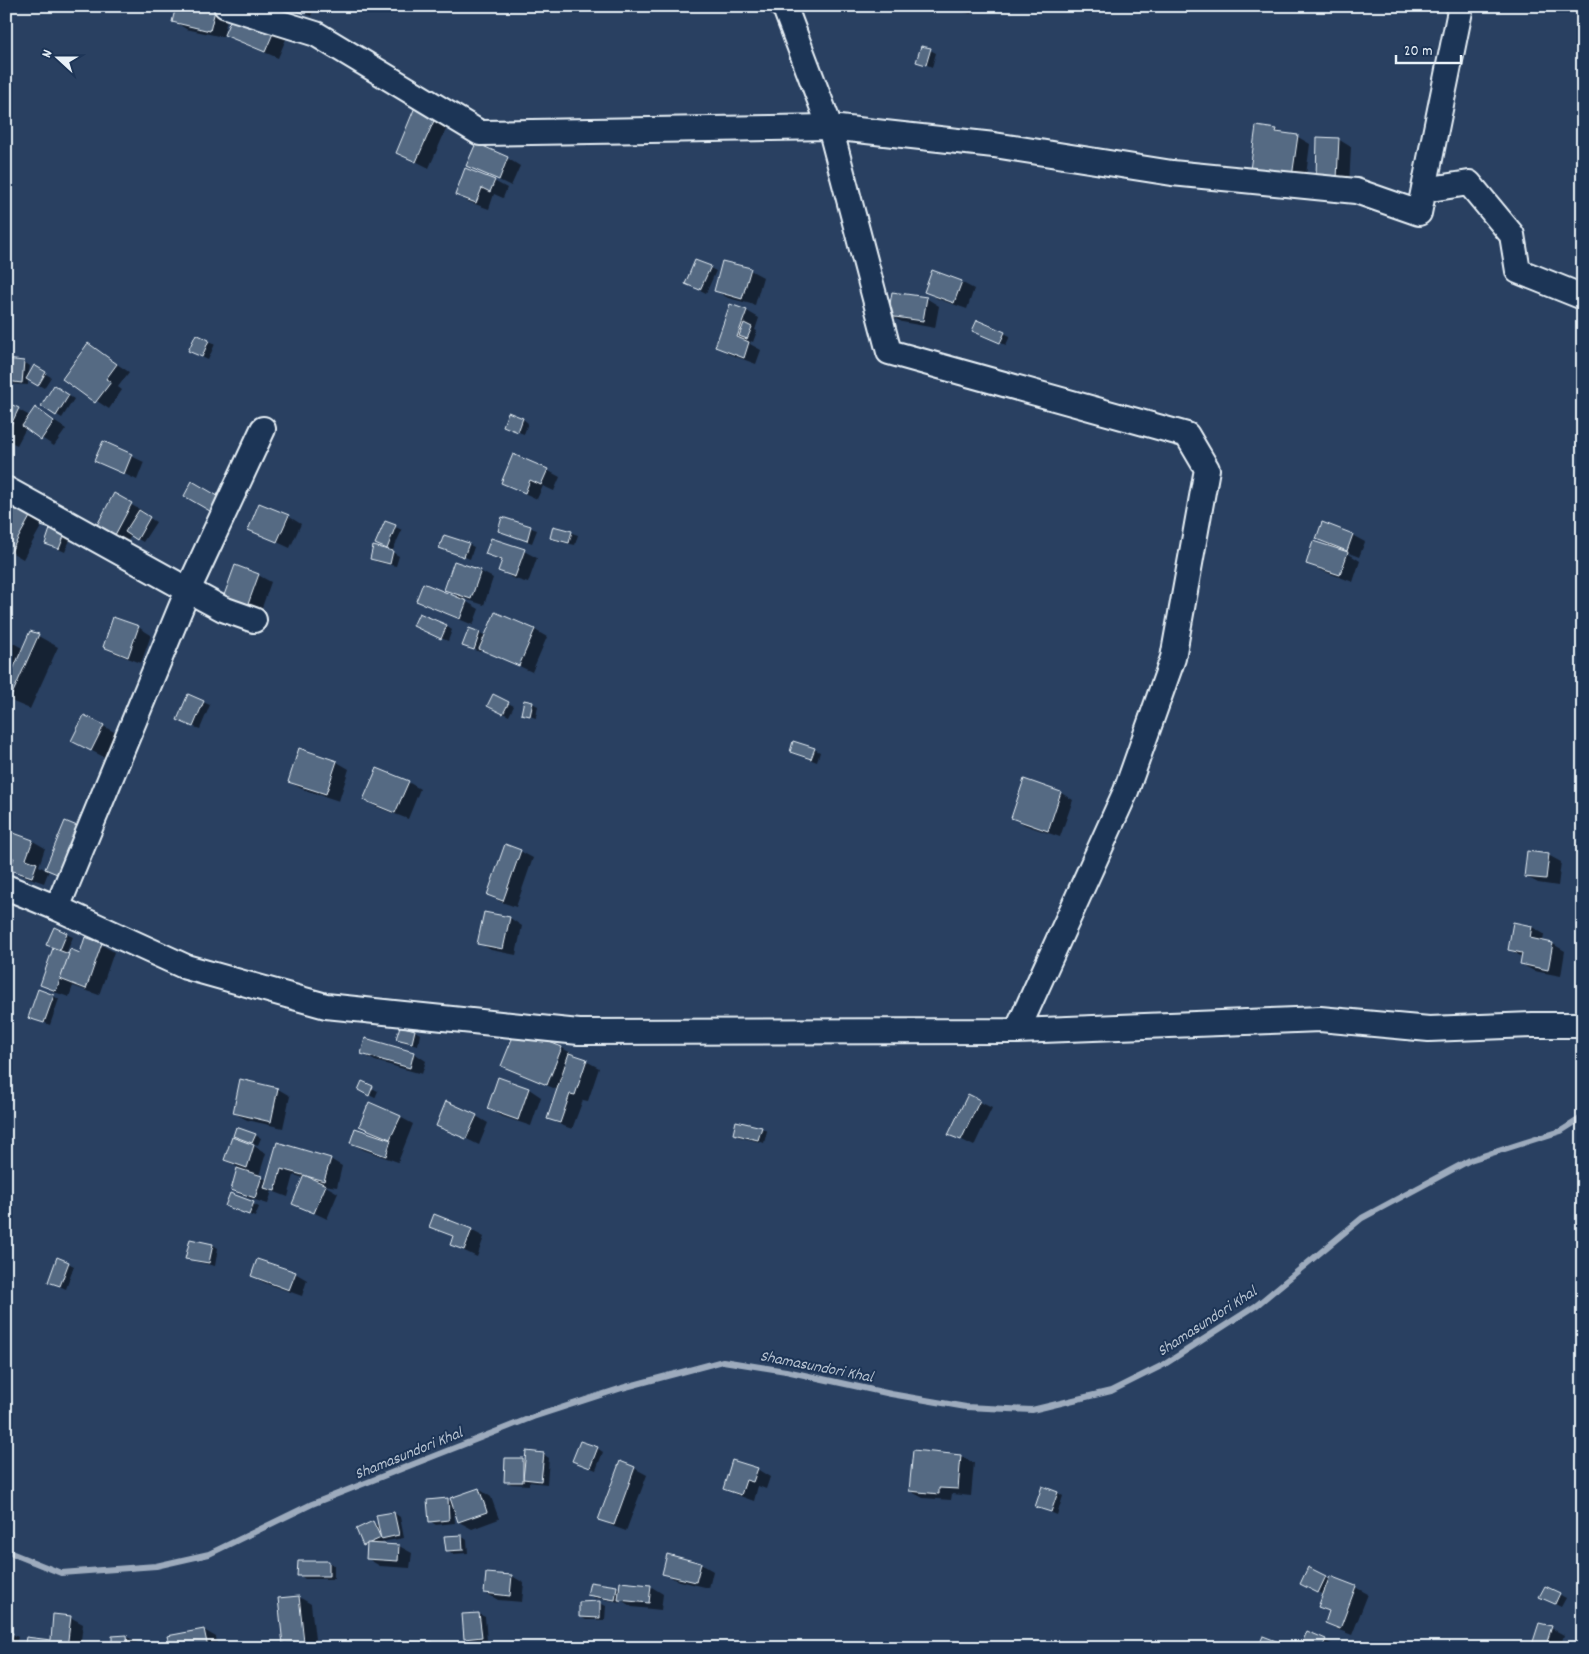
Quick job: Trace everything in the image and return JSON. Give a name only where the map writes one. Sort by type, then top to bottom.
[{"type":"street","points":[[226,6],[316,34],[480,133],[830,127],[994,146],[1172,173],[1356,191],[1419,213],[1461,6]]},
{"type":"street","points":[[782,6],[785,8],[830,127],[889,352],[1188,435],[1207,469],[1173,658],[1126,791],[1017,1032]]},
{"type":"street","points":[[1424,190],[1469,183],[1512,235],[1518,271],[1583,297]]},
{"type":"street","points":[[57,908],[188,590],[263,429]]},
{"type":"street","points":[[6,489],[223,609],[254,620]]},
{"type":"street","points":[[6,887],[57,908],[186,967],[326,1006],[579,1032],[1017,1032],[1320,1019],[1429,1029],[1583,1025]]},
{"type":"building","points":[[176,6],[216,6],[210,31],[172,22]]},
{"type":"building","points":[[289,6],[308,6],[305,14],[289,8]]},
{"type":"building","points":[[233,14],[274,31],[265,52],[224,35]]},
{"type":"building","points":[[921,46],[931,48],[926,65],[916,62]]},
{"type":"building","points":[[415,107],[436,116],[416,162],[396,153]]},
{"type":"building","points":[[1256,126],[1277,129],[1276,132],[1298,135],[1292,177],[1250,170]]},
{"type":"building","points":[[1317,137],[1339,138],[1337,179],[1316,179]]},
{"type":"building","points":[[476,143],[508,157],[499,180],[466,166]]},
{"type":"building","points":[[465,168],[495,180],[490,192],[482,188],[476,203],[455,195]]},
{"type":"building","points":[[695,260],[711,266],[700,290],[685,284]]},
{"type":"building","points":[[722,261],[751,268],[742,299],[714,291]]},
{"type":"building","points":[[932,270],[962,281],[954,303],[924,292]]},
{"type":"building","points":[[892,292],[927,297],[923,321],[888,316]]},
{"type":"building","points":[[730,304],[747,310],[737,337],[749,342],[744,358],[715,347]]},
{"type":"building","points":[[977,320],[1005,332],[1000,343],[972,331]]},
{"type":"building","points":[[744,323],[752,327],[747,339],[739,336]]},
{"type":"building","points":[[196,334],[209,340],[202,357],[188,351]]},
{"type":"building","points":[[88,343],[117,364],[106,379],[111,382],[95,403],[62,379]]},
{"type":"building","points":[[6,359],[24,361],[22,383],[6,381]]},
{"type":"building","points":[[34,365],[46,372],[38,386],[26,379]]},
{"type":"building","points":[[54,385],[69,395],[56,416],[41,406]]},
{"type":"building","points":[[6,402],[19,408],[6,435]]},
{"type":"building","points":[[35,407],[54,421],[41,440],[22,426]]},
{"type":"building","points":[[508,412],[523,418],[518,432],[503,426]]},
{"type":"building","points":[[103,441],[132,454],[124,474],[94,461]]},
{"type":"building","points":[[513,454],[548,469],[541,485],[530,480],[525,493],[501,483]]},
{"type":"building","points":[[192,481],[223,499],[215,514],[184,496]]},
{"type":"building","points":[[114,493],[132,503],[115,535],[97,525]]},
{"type":"building","points":[[259,503],[289,515],[277,542],[248,530]]},
{"type":"building","points":[[12,505],[31,515],[10,553],[6,551],[6,516]]},
{"type":"building","points":[[139,510],[150,517],[137,540],[125,532]]},
{"type":"building","points":[[45,517],[68,526],[59,549],[45,544],[50,529],[41,526]]},
{"type":"building","points":[[502,517],[531,526],[527,541],[498,531]]},
{"type":"building","points":[[385,521],[396,525],[387,549],[375,544]]},
{"type":"building","points":[[1322,522],[1353,534],[1347,551],[1316,539]]},
{"type":"building","points":[[553,526],[572,531],[569,543],[550,538]]},
{"type":"building","points":[[444,535],[469,543],[464,557],[439,548]]},
{"type":"building","points":[[491,538],[525,549],[515,577],[498,571],[502,560],[485,554]]},
{"type":"building","points":[[1313,541],[1348,552],[1340,575],[1306,564]]},
{"type":"building","points":[[373,546],[393,551],[390,564],[370,559]]},
{"type":"building","points":[[454,561],[481,570],[471,599],[444,590]]},
{"type":"building","points":[[235,565],[259,574],[247,607],[223,598]]},
{"type":"building","points":[[423,583],[467,601],[460,619],[416,601]]},
{"type":"building","points":[[495,612],[535,629],[519,666],[479,649]]},
{"type":"building","points":[[419,613],[447,625],[441,639],[413,626]]},
{"type":"building","points":[[113,617],[139,626],[128,657],[103,647]]},
{"type":"building","points":[[469,628],[480,632],[474,650],[462,646]]},
{"type":"building","points":[[30,631],[39,634],[10,699],[6,698],[6,672],[11,674]]},
{"type":"building","points":[[188,694],[204,701],[193,727],[177,720]]},
{"type":"building","points":[[493,694],[509,702],[503,714],[487,706]]},
{"type":"building","points":[[524,700],[533,702],[530,716],[521,714]]},
{"type":"building","points":[[84,715],[104,725],[91,751],[71,741]]},
{"type":"building","points":[[793,741],[815,748],[811,759],[790,752]]},
{"type":"building","points":[[299,748],[337,761],[326,794],[288,782]]},
{"type":"building","points":[[377,768],[409,781],[395,813],[363,800]]},
{"type":"building","points":[[1024,779],[1061,792],[1048,831],[1011,818]]},
{"type":"building","points":[[65,821],[82,828],[62,876],[45,869]]},
{"type":"building","points":[[11,832],[33,840],[26,859],[37,863],[32,877],[10,870],[14,858],[6,855],[6,846]]},
{"type":"building","points":[[505,844],[521,850],[503,901],[487,895]]},
{"type":"building","points":[[1527,851],[1549,854],[1546,879],[1524,877]]},
{"type":"building","points":[[484,912],[510,917],[503,949],[477,944]]},
{"type":"building","points":[[1513,922],[1532,926],[1530,938],[1553,943],[1548,970],[1520,964],[1522,953],[1508,950]]},
{"type":"building","points":[[54,927],[67,933],[60,950],[46,945]]},
{"type":"building","points":[[85,937],[102,943],[86,989],[60,979],[70,949],[80,953]]},
{"type":"building","points":[[53,948],[69,954],[56,991],[40,985]]},
{"type":"building","points":[[38,989],[54,995],[44,1023],[28,1018]]},
{"type":"building","points":[[400,1026],[415,1030],[412,1043],[396,1039]]},
{"type":"building","points":[[516,1029],[562,1047],[547,1085],[501,1066]]},
{"type":"building","points":[[365,1038],[414,1052],[410,1068],[361,1054]]},
{"type":"building","points":[[569,1053],[587,1059],[575,1095],[570,1094],[560,1123],[547,1119]]},
{"type":"building","points":[[498,1077],[529,1088],[518,1120],[487,1109]]},
{"type":"building","points":[[240,1079],[278,1088],[271,1122],[233,1113]]},
{"type":"building","points":[[362,1081],[373,1086],[369,1096],[358,1090]]},
{"type":"building","points":[[968,1094],[980,1100],[961,1140],[948,1135]]},
{"type":"building","points":[[446,1101],[477,1115],[466,1139],[436,1126]]},
{"type":"building","points":[[369,1102],[401,1116],[390,1139],[359,1126]]},
{"type":"building","points":[[736,1121],[762,1127],[758,1140],[733,1134]]},
{"type":"building","points":[[236,1127],[256,1134],[252,1143],[233,1136]]},
{"type":"building","points":[[355,1128],[391,1140],[386,1156],[350,1143]]},
{"type":"building","points":[[232,1137],[254,1145],[247,1168],[224,1160]]},
{"type":"building","points":[[277,1142],[331,1158],[324,1181],[281,1169],[275,1191],[264,1188]]},
{"type":"building","points":[[237,1168],[262,1176],[255,1198],[231,1190]]},
{"type":"building","points":[[304,1175],[326,1185],[314,1213],[292,1204]]},
{"type":"building","points":[[230,1193],[254,1202],[249,1215],[225,1206]]},
{"type":"building","points":[[434,1214],[472,1229],[464,1250],[450,1245],[453,1236],[429,1227]]},
{"type":"building","points":[[190,1239],[213,1244],[209,1263],[185,1259]]},
{"type":"building","points":[[57,1257],[69,1262],[60,1286],[48,1282]]},
{"type":"building","points":[[257,1259],[296,1272],[289,1290],[251,1276]]},
{"type":"building","points":[[580,1441],[598,1447],[590,1468],[572,1461]]},
{"type":"building","points":[[913,1450],[961,1455],[958,1489],[939,1488],[939,1494],[909,1491]]},
{"type":"building","points":[[526,1451],[544,1453],[541,1481],[523,1479]]},
{"type":"building","points":[[505,1458],[523,1458],[523,1482],[504,1482]]},
{"type":"building","points":[[732,1460],[758,1468],[753,1482],[746,1480],[741,1495],[723,1489]]},
{"type":"building","points":[[620,1461],[635,1467],[614,1525],[598,1520]]},
{"type":"building","points":[[1042,1486],[1058,1492],[1051,1512],[1035,1507]]},
{"type":"building","points":[[479,1488],[487,1512],[458,1522],[450,1498]]},
{"type":"building","points":[[448,1498],[449,1520],[429,1522],[427,1500]]},
{"type":"building","points":[[394,1512],[399,1535],[381,1539],[376,1515]]},
{"type":"building","points":[[373,1521],[381,1538],[363,1546],[356,1529]]},
{"type":"building","points":[[462,1535],[463,1550],[446,1551],[444,1536]]},
{"type":"building","points":[[367,1543],[399,1545],[398,1561],[366,1559]]},
{"type":"building","points":[[667,1554],[701,1563],[696,1582],[662,1574]]},
{"type":"building","points":[[298,1561],[329,1561],[329,1576],[297,1576]]},
{"type":"building","points":[[1308,1567],[1326,1576],[1318,1593],[1300,1584]]},
{"type":"building","points":[[486,1573],[512,1575],[510,1596],[484,1593]]},
{"type":"building","points":[[1330,1576],[1356,1586],[1340,1629],[1325,1623],[1329,1611],[1318,1607]]},
{"type":"building","points":[[590,1582],[617,1586],[615,1600],[587,1595]]},
{"type":"building","points":[[620,1582],[651,1585],[649,1603],[618,1600]]},
{"type":"building","points":[[1545,1586],[1560,1593],[1555,1604],[1539,1597]]},
{"type":"building","points":[[299,1596],[304,1642],[283,1645],[278,1598]]},
{"type":"building","points":[[600,1601],[600,1618],[579,1617],[579,1602]]},
{"type":"building","points":[[479,1613],[482,1637],[464,1639],[462,1614]]},
{"type":"building","points":[[53,1614],[71,1616],[67,1648],[24,1648],[26,1637],[51,1640]]},
{"type":"building","points":[[1539,1623],[1552,1626],[1545,1648],[1531,1648]]},
{"type":"building","points":[[204,1629],[208,1648],[170,1648],[167,1636]]},
{"type":"building","points":[[6,1630],[13,1633],[8,1648],[6,1648]]},
{"type":"building","points":[[1307,1631],[1326,1639],[1322,1648],[1300,1648]]},
{"type":"building","points":[[127,1635],[128,1647],[144,1646],[144,1648],[112,1648],[112,1636]]},
{"type":"building","points":[[1263,1636],[1292,1647],[1292,1648],[1258,1647]]},
{"type":"building","points":[[398,1641],[433,1642],[433,1648],[398,1648]]},
{"type":"waterway","name":"Shamasundori Khal","points":[[6,1551],[61,1573],[156,1566],[209,1554],[312,1504],[533,1417],[622,1388],[723,1361],[786,1371],[891,1394],[966,1407],[1032,1410],[1111,1391],[1165,1364],[1257,1305],[1362,1218],[1470,1160],[1561,1131],[1583,1117]]}]
